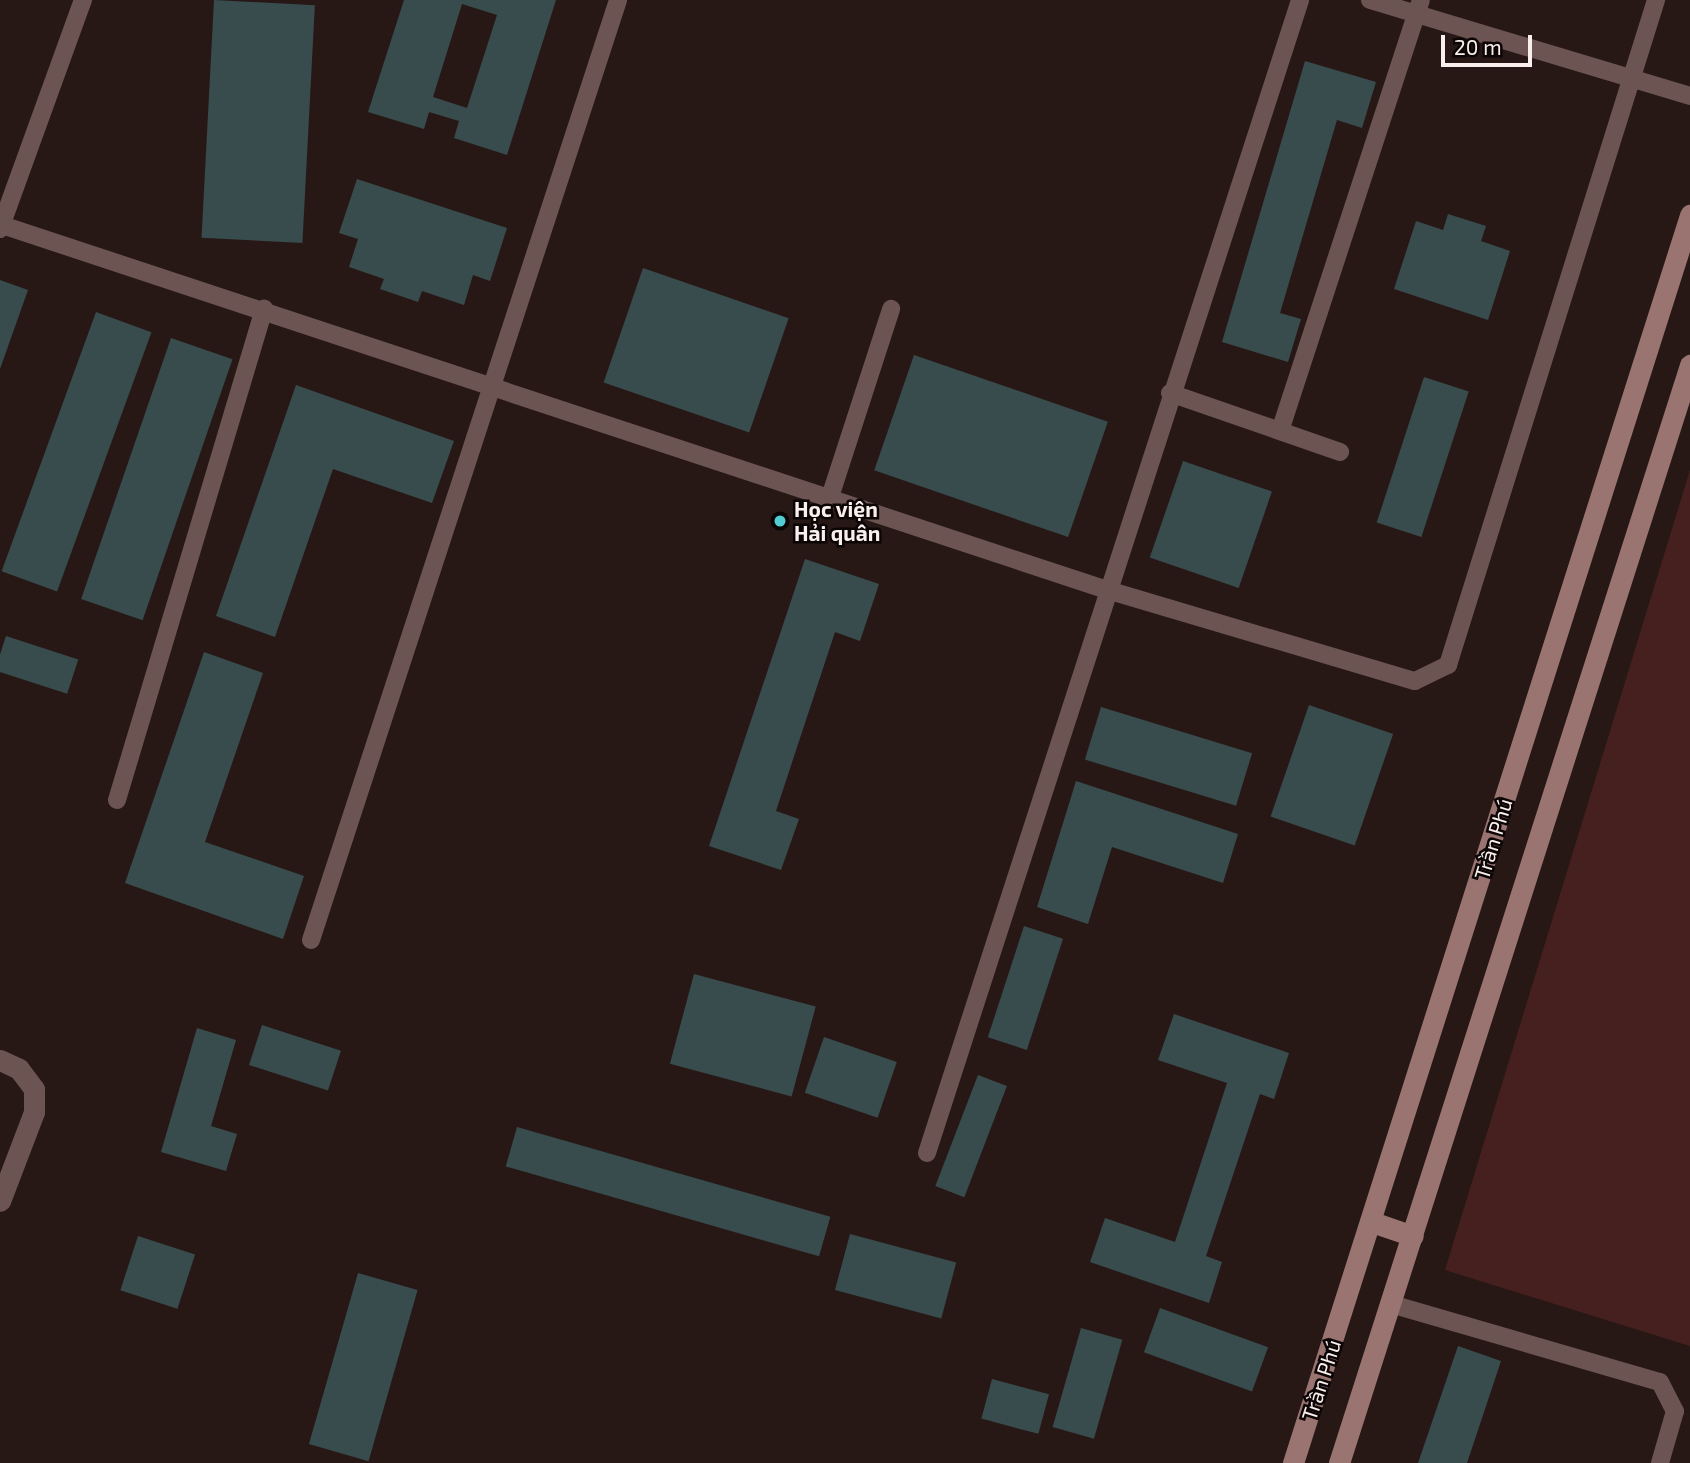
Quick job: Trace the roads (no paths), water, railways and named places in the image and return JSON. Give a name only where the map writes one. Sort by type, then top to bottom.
[{"type":"main road","name":"Trần Phú","points":[[1293,1463],[1372,1222],[1690,215]]},
{"type":"main road","name":"Trần Phú","points":[[1339,1463],[1690,365]]},
{"type":"main road","points":[[1372,1222],[1413,1236]]},
{"type":"street","points":[[0,1060],[19,1069],[34,1088],[34,1112],[0,1201]]},
{"type":"lane","points":[[83,0],[1,227],[264,309],[1104,589],[1397,681],[1415,681],[1448,665],[1656,0]]},
{"type":"lane","points":[[311,940],[496,385],[618,0]]},
{"type":"lane","points":[[927,1153],[1104,589],[1300,0]]},
{"type":"lane","points":[[1370,0],[1419,7],[1690,96]]},
{"type":"lane","points":[[1280,431],[1419,7]]},
{"type":"lane","points":[[117,800],[264,309]]},
{"type":"lane","points":[[830,498],[891,309]]},
{"type":"lane","points":[[1170,393],[1340,452]]},
{"type":"lane","points":[[1391,1304],[1660,1382],[1675,1411],[1660,1463]]},
{"type":"place","name":"Học viện Hải quân","points":[[780,521]]}]
